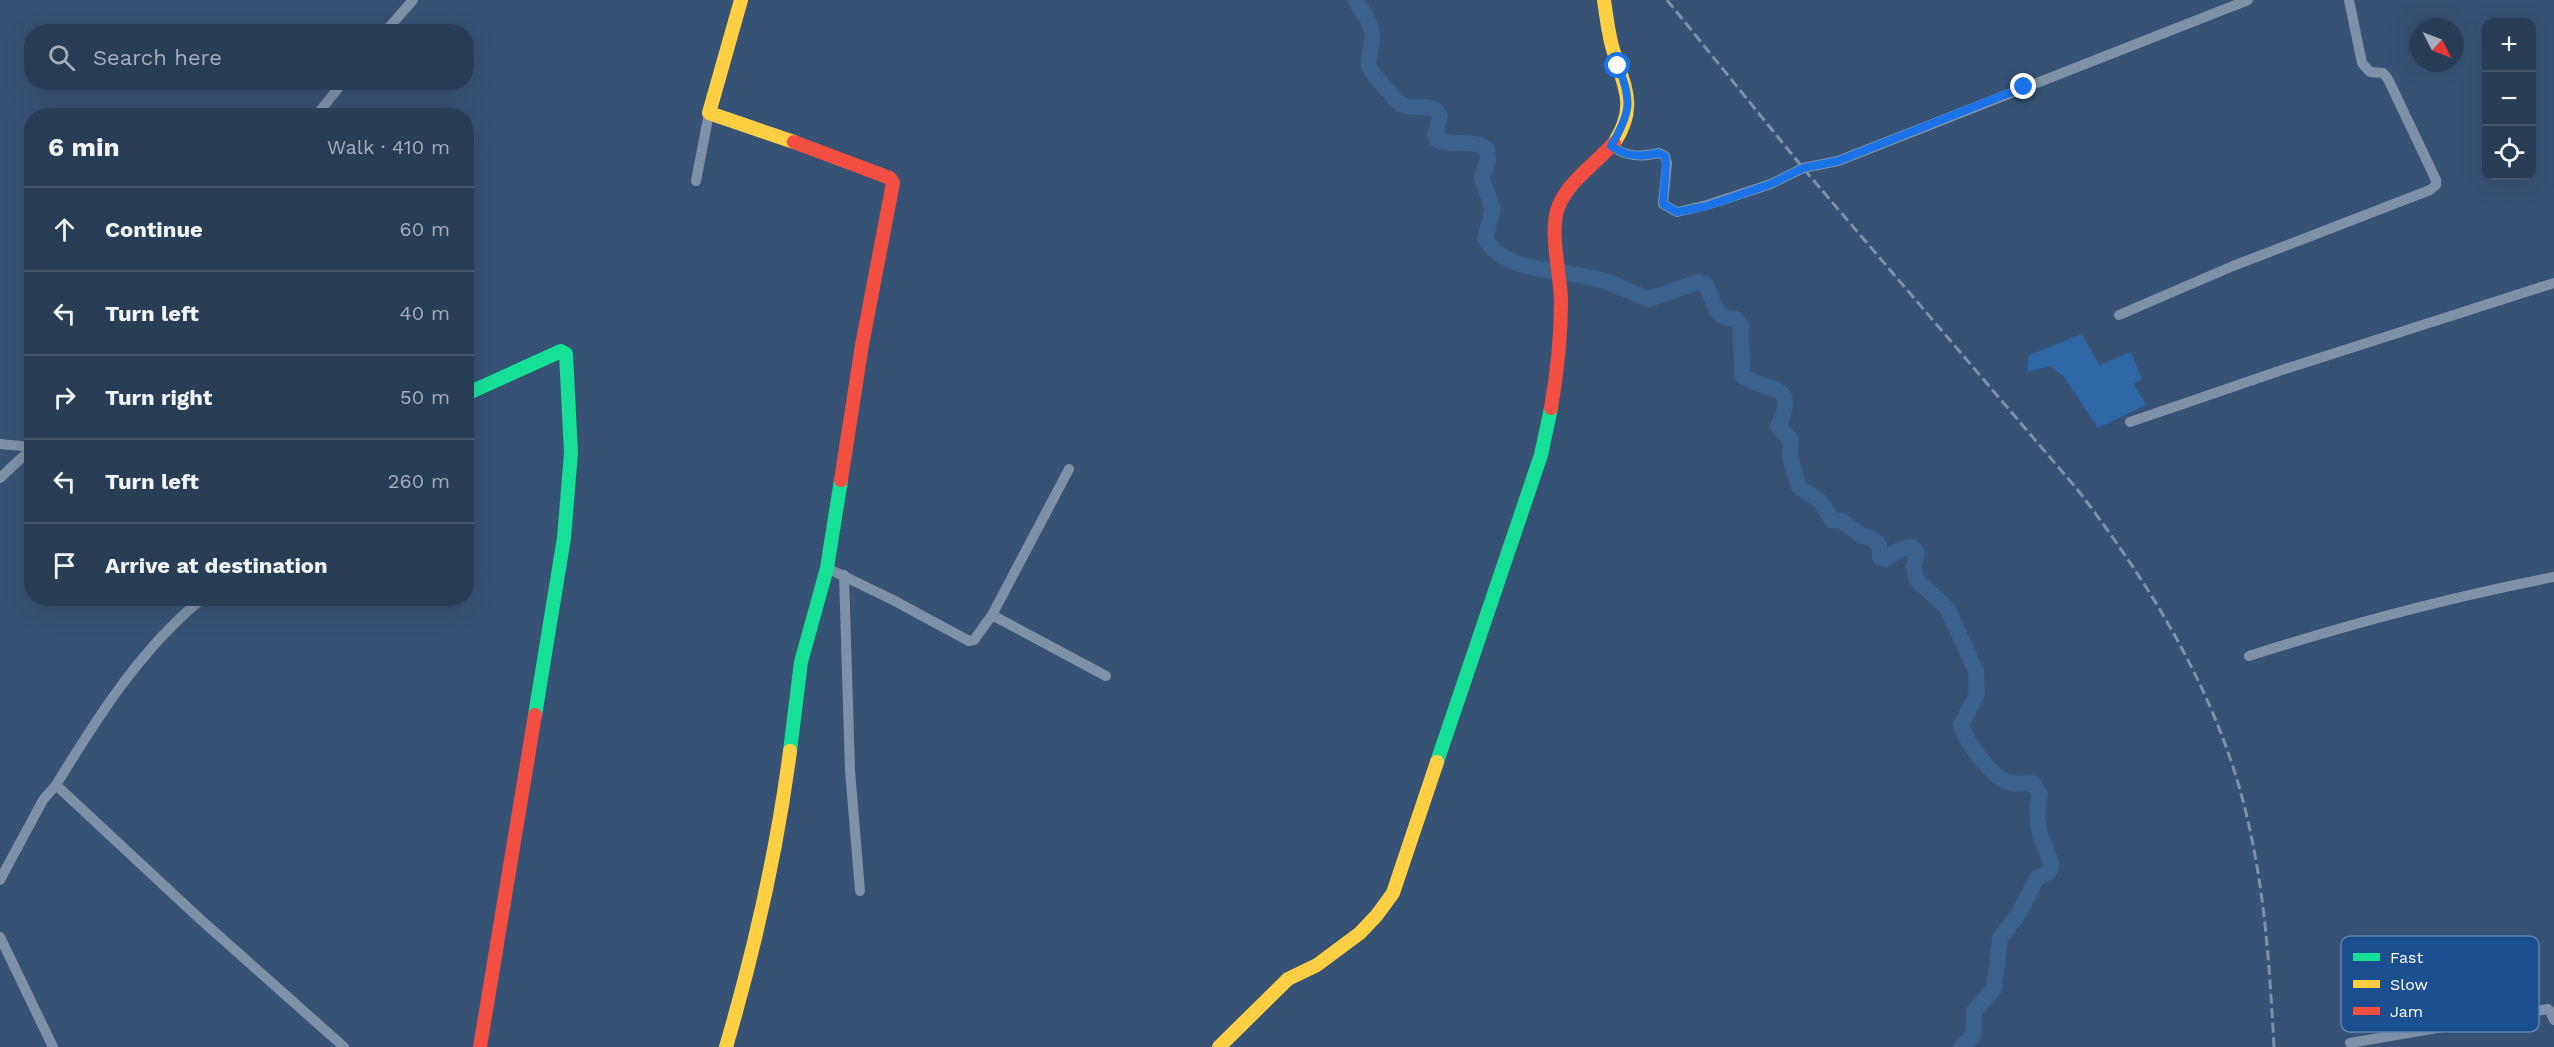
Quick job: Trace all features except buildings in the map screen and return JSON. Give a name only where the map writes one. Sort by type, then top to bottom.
[{"type":"street","points":[[392,24],[413,0]]},
{"type":"street","points":[[696,181],[709,113],[741,0]]},
{"type":"street","points":[[1219,1047],[1290,978],[1314,967],[1368,927],[1382,911],[1393,892],[1541,455],[1554,402],[1559,365],[1561,275],[1554,224],[1563,194],[1611,146],[1627,118],[1628,87],[1612,44],[1604,0]]},
{"type":"street","points":[[1611,146],[1629,155],[1646,157],[1659,153],[1665,156],[1663,204],[1677,212],[1707,206],[1771,184],[1803,168],[1838,161],[2247,0]]},
{"type":"street","points":[[2119,315],[2233,266],[2420,194],[2436,185],[2436,180],[2388,79],[2384,73],[2370,72],[2362,63],[2349,0]]},
{"type":"street","points":[[322,108],[337,90]]},
{"type":"street","points":[[709,113],[832,155],[890,178],[893,183],[862,345],[827,568],[801,663],[783,804],[742,992],[726,1047]]},
{"type":"street","points":[[2130,422],[2293,366],[2554,283]]},
{"type":"street","points":[[474,390],[561,351],[566,354],[571,453],[564,538],[480,1047]]},
{"type":"street","points":[[0,444],[24,447]]},
{"type":"street","points":[[0,478],[24,456]]},
{"type":"street","points":[[827,568],[969,641],[978,638],[1069,469]]},
{"type":"street","points":[[844,575],[850,770],[861,891]]},
{"type":"street","points":[[2249,656],[2302,639],[2479,592],[2554,577]]},
{"type":"street","points":[[0,880],[43,800],[56,784],[99,716],[119,688],[175,622],[193,606]]},
{"type":"street","points":[[992,615],[1106,676]]},
{"type":"street","points":[[56,784],[167,889],[344,1047]]},
{"type":"street","points":[[0,937],[53,1047]]},
{"type":"street","points":[[2539,1011],[2548,1009],[2554,1020]]},
{"type":"street","points":[[2350,1043],[2414,1032]]},
{"type":"shaded area","points":[[2082,334],[2099,365],[2131,352],[2142,379],[2134,384],[2146,405],[2098,428],[2063,376],[2050,366],[2027,372],[2029,355]]},
{"type":"waterway","points":[[1355,0],[1371,28],[1369,66],[1384,87],[1402,105],[1435,109],[1440,116],[1435,136],[1437,140],[1475,144],[1487,149],[1488,159],[1482,179],[1493,209],[1485,238],[1494,250],[1505,258],[1520,264],[1598,279],[1649,299],[1698,282],[1705,284],[1718,312],[1722,316],[1736,319],[1741,326],[1742,375],[1751,381],[1777,390],[1783,395],[1784,411],[1778,426],[1791,440],[1790,457],[1799,487],[1821,502],[1832,520],[1842,521],[1862,536],[1873,539],[1879,545],[1880,557],[1885,559],[1901,549],[1912,547],[1917,552],[1914,566],[1916,579],[1947,608],[1976,671],[1977,694],[1961,725],[1964,732],[1979,756],[1998,777],[2011,783],[2033,783],[2040,795],[2037,813],[2039,830],[2052,864],[2049,872],[2037,878],[2018,915],[2000,938],[1994,989],[1974,1011],[1973,1036],[1961,1047]]},
{"type":"railway","points":[[1667,0],[1803,168],[2077,489],[2134,568],[2160,610],[2205,696],[2224,741],[2239,787],[2251,835],[2264,914],[2274,1047]]},
{"type":"traffic: fast","points":[[474,390],[561,351],[566,354],[571,453],[564,538],[535,715]]},
{"type":"traffic: fast","points":[[1437,762],[1541,455],[1551,408]]},
{"type":"traffic: fast","points":[[790,751],[801,662],[827,568],[841,480]]},
{"type":"traffic: slow","points":[[741,0],[709,113],[794,142]]},
{"type":"traffic: slow","points":[[1604,0],[1611,40],[1627,95],[1626,117],[1622,130],[1614,143]]},
{"type":"traffic: slow","points":[[726,1047],[764,900],[790,751]]},
{"type":"traffic: slow","points":[[1219,1047],[1288,979],[1317,965],[1360,933],[1377,915],[1393,893],[1437,762]]},
{"type":"traffic: jam","points":[[794,142],[890,178],[893,183],[862,345],[841,480]]},
{"type":"traffic: jam","points":[[1551,408],[1561,315],[1555,239],[1556,215],[1559,205],[1570,188],[1614,143]]},
{"type":"traffic: jam","points":[[480,1047],[535,715]]},
{"type":"route","points":[[1618,66],[1628,87],[1627,118],[1611,146],[1629,155],[1646,157],[1659,153],[1665,156],[1663,204],[1677,212],[1707,206],[1771,184],[1803,168],[1838,161],[2024,87]]}]
